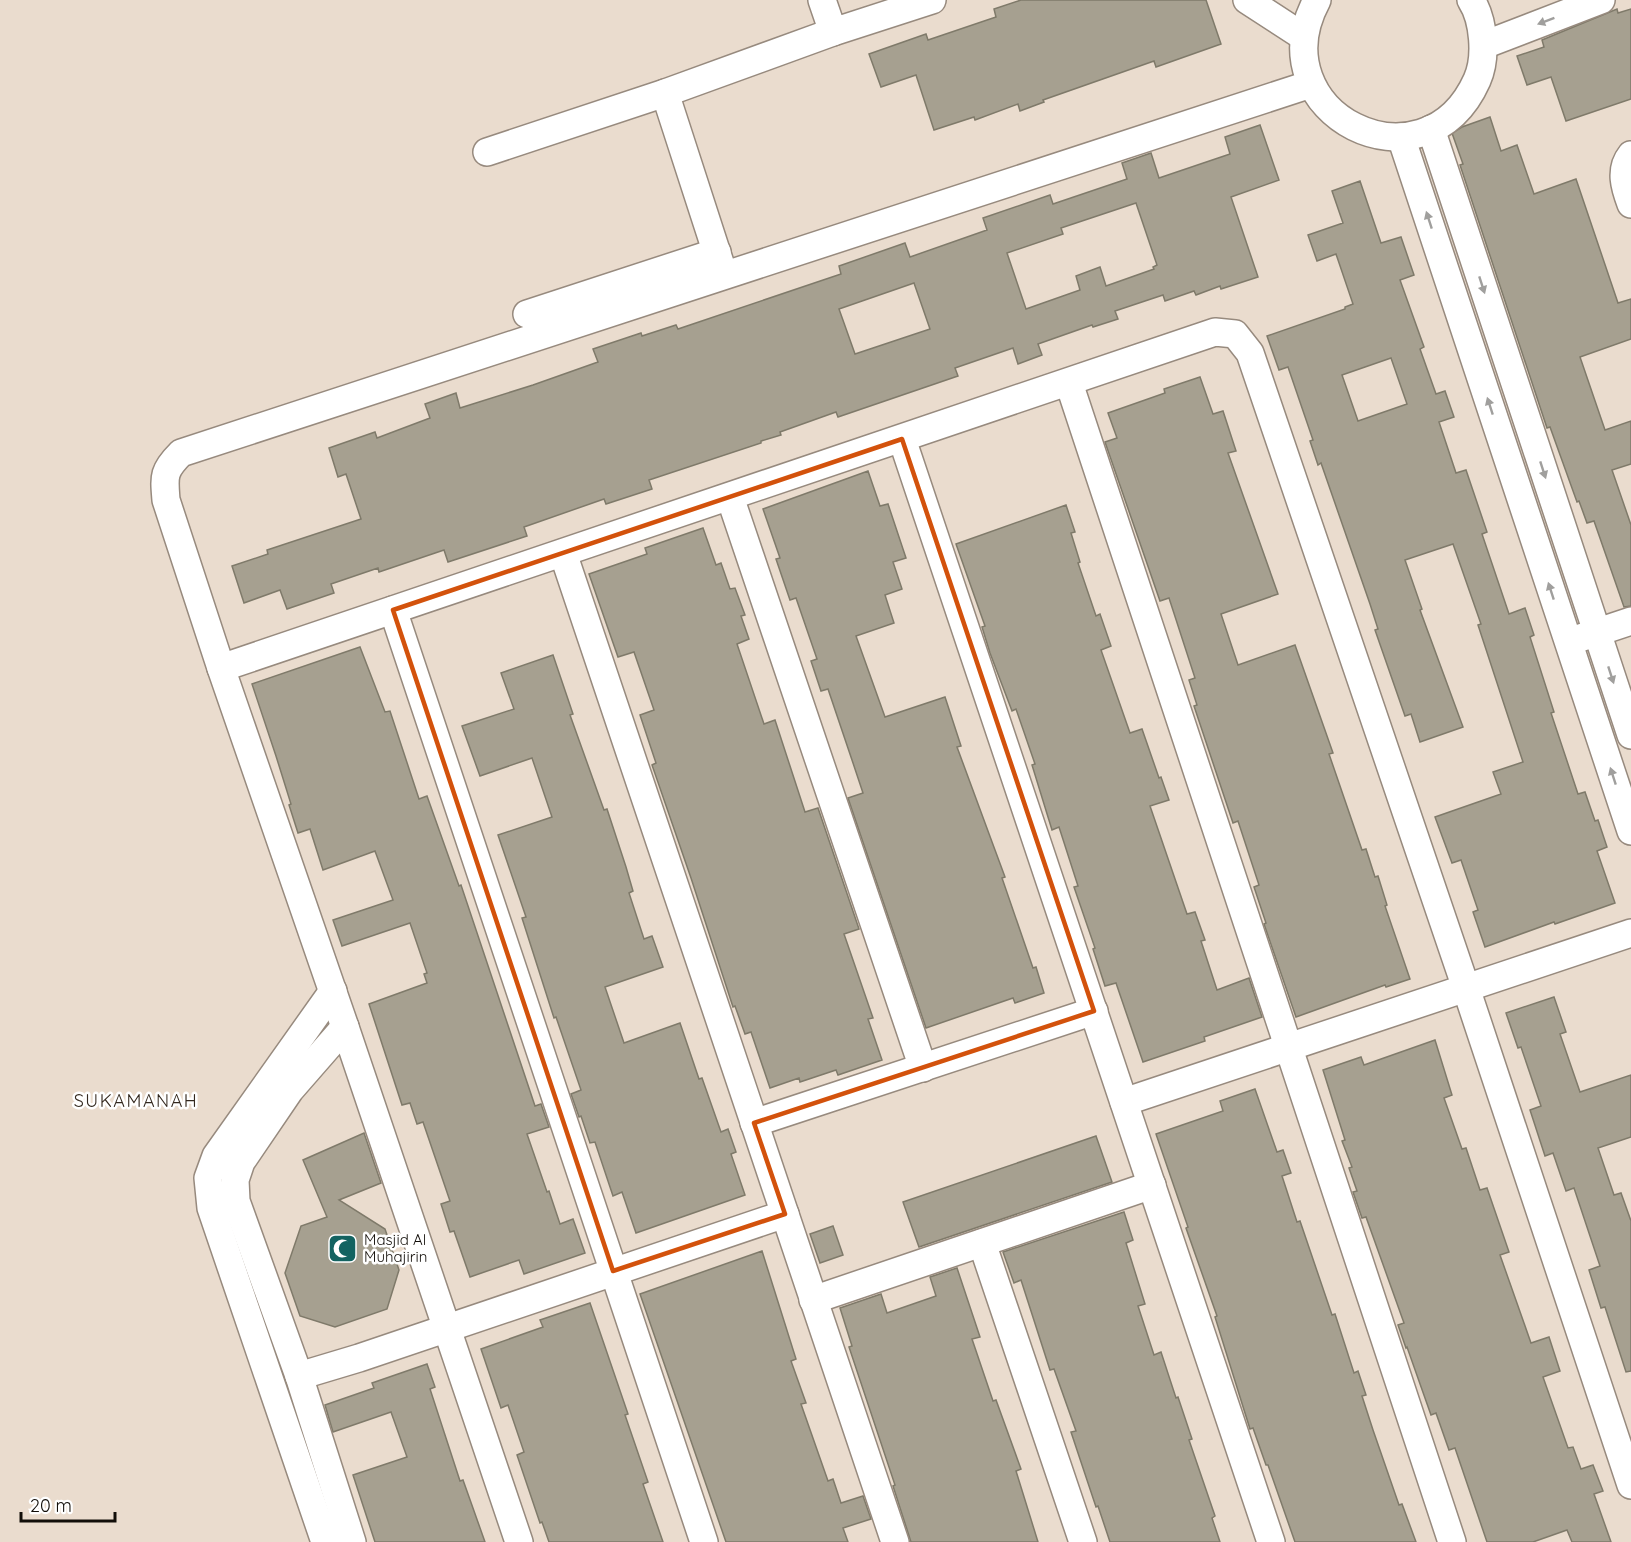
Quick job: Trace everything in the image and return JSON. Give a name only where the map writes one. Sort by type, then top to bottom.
[{"type":"street","points":[[822,0],[833,32]]},
{"type":"street","points":[[487,152],[932,0]]},
{"type":"street","points":[[1247,0],[1304,37]]},
{"type":"street","points":[[1317,0],[1309,14],[1304,37],[1304,61],[1311,84],[1333,114],[1348,125],[1365,133],[1382,137],[1401,137],[1431,129],[1454,115],[1470,95],[1481,71],[1484,45],[1475,1]]},
{"type":"street","points":[[1484,45],[1601,0]]},
{"type":"street","points":[[519,1542],[221,668],[166,500],[165,481],[168,466],[181,453],[720,264],[1311,84]]},
{"type":"street","points":[[665,93],[720,264]]},
{"type":"street","points":[[1431,129],[1631,735]]},
{"type":"street","points":[[1401,137],[1631,831]]},
{"type":"street","points":[[1631,155],[1623,173],[1631,204]]},
{"type":"street","points":[[527,314],[720,264]]},
{"type":"street","points":[[221,668],[1215,332],[1235,334],[1250,353],[1466,988],[1631,1485]]},
{"type":"street","points":[[1069,383],[1452,1542]]},
{"type":"street","points":[[902,439],[1271,1542]]},
{"type":"street","points":[[730,497],[922,1068]]},
{"type":"street","points":[[563,553],[895,1542]]},
{"type":"street","points":[[393,610],[704,1542]]},
{"type":"street","points":[[1568,642],[1631,621]]},
{"type":"street","points":[[1124,1102],[1631,933]]},
{"type":"street","points":[[325,1542],[211,1208],[208,1178],[216,1156],[333,991]]},
{"type":"street","points":[[754,1123],[1094,1011]]},
{"type":"street","points":[[345,1027],[290,1090],[241,1162],[235,1180],[236,1201],[299,1376],[352,1542]]},
{"type":"street","points":[[813,1300],[1152,1185]]},
{"type":"street","points":[[299,1376],[359,1358],[784,1214]]},
{"type":"street","points":[[982,1243],[1083,1542]]},
{"type":"highlighted area","points":[[902,439],[1094,1011],[754,1123],[785,1214],[613,1271],[393,610]]},
{"type":"building","points":[[1021,0],[1206,0],[1221,44],[1156,67],[1154,61],[1043,100],[1044,102],[1020,111],[1018,104],[975,120],[974,117],[934,130],[916,75],[881,87],[869,54],[926,34],[928,40],[996,17],[994,9]]},
{"type":"building","points":[[1617,9],[1618,13],[1631,9],[1631,99],[1566,121],[1551,77],[1527,85],[1517,56],[1544,47],[1542,40]]},
{"type":"building","points":[[1490,117],[1501,151],[1517,145],[1534,194],[1576,179],[1618,303],[1631,299],[1631,339],[1580,357],[1605,430],[1631,421],[1631,464],[1612,470],[1631,525],[1631,606],[1624,607],[1594,521],[1587,523],[1550,427],[1547,428],[1460,165],[1463,164],[1452,133]]},
{"type":"building","points":[[1260,125],[1279,180],[1231,197],[1258,277],[1221,289],[1220,286],[1196,295],[1194,291],[1165,301],[1163,295],[1115,311],[1118,319],[1093,327],[1092,325],[1038,344],[1042,355],[1018,364],[1013,348],[955,368],[958,376],[838,417],[836,412],[780,432],[781,435],[761,441],[761,443],[649,480],[652,489],[606,504],[604,499],[524,527],[527,536],[448,562],[444,550],[379,572],[378,568],[331,584],[334,593],[287,609],[280,590],[244,603],[232,566],[268,554],[267,550],[361,519],[346,474],[338,477],[329,448],[375,432],[377,438],[430,418],[425,404],[456,393],[460,408],[533,385],[598,362],[593,349],[641,333],[642,336],[676,325],[678,329],[841,274],[839,266],[905,243],[910,257],[987,230],[983,218],[1050,195],[1053,204],[1127,179],[1122,163],[1151,153],[1159,178],[1230,154],[1225,137]],"holes":[[[1136,203],[1157,265],[1153,267],[1154,269],[1106,286],[1100,267],[1076,276],[1080,290],[1026,309],[1007,253],[1063,234],[1061,228]],[[914,283],[930,329],[855,354],[839,309]]]},
{"type":"building","points":[[1360,181],[1381,243],[1401,237],[1414,275],[1400,280],[1424,347],[1420,349],[1436,394],[1445,391],[1454,417],[1439,422],[1456,473],[1466,470],[1487,532],[1482,534],[1509,614],[1525,608],[1534,635],[1530,637],[1554,712],[1551,713],[1578,794],[1585,792],[1607,847],[1597,851],[1615,903],[1485,947],[1473,912],[1478,910],[1461,860],[1452,863],[1435,817],[1501,794],[1493,772],[1523,762],[1478,625],[1481,624],[1453,544],[1405,560],[1422,609],[1420,610],[1463,727],[1420,742],[1411,714],[1405,716],[1375,630],[1378,629],[1370,604],[1321,463],[1318,465],[1310,441],[1313,440],[1288,367],[1279,370],[1267,336],[1345,309],[1353,304],[1336,254],[1317,261],[1308,235],[1343,223],[1332,191]],"holes":[[[1391,358],[1407,404],[1358,421],[1342,375]]]},
{"type":"building","points":[[1200,377],[1213,414],[1223,411],[1236,451],[1228,453],[1278,594],[1221,614],[1238,665],[1295,645],[1333,753],[1329,754],[1362,850],[1366,849],[1375,877],[1378,876],[1387,905],[1385,906],[1410,979],[1386,987],[1385,985],[1296,1017],[1264,924],[1266,923],[1254,887],[1259,885],[1238,821],[1233,823],[1194,706],[1197,705],[1189,680],[1195,678],[1169,598],[1160,601],[1105,442],[1117,438],[1108,413],[1165,393],[1164,389]]},
{"type":"building","points":[[868,471],[880,506],[888,504],[906,558],[893,562],[902,589],[885,595],[894,623],[856,636],[885,717],[945,697],[961,746],[957,747],[1005,877],[1002,878],[1033,968],[1036,967],[1044,993],[1015,1003],[1013,998],[926,1028],[848,798],[863,793],[828,689],[821,691],[811,661],[817,659],[796,598],[790,600],[776,559],[780,558],[763,509]]},
{"type":"building","points":[[1066,505],[1075,532],[1071,533],[1080,562],[1078,563],[1096,616],[1100,614],[1111,646],[1101,650],[1130,733],[1142,729],[1169,800],[1150,806],[1187,914],[1195,912],[1205,940],[1201,941],[1217,990],[1249,978],[1262,1017],[1204,1037],[1205,1041],[1143,1062],[1116,983],[1105,986],[1093,949],[1095,948],[1074,887],[1078,886],[1059,827],[1052,830],[1032,765],[1035,764],[1016,709],[1012,711],[990,653],[982,627],[985,626],[956,544]]},
{"type":"building","points":[[703,528],[716,565],[721,563],[730,589],[735,588],[745,615],[741,616],[749,639],[737,644],[764,724],[775,720],[805,812],[818,808],[859,929],[844,934],[873,1018],[868,1019],[882,1060],[838,1075],[836,1070],[800,1082],[799,1078],[770,1088],[751,1032],[745,1034],[735,1006],[733,1007],[652,765],[656,763],[640,715],[654,710],[634,652],[618,657],[589,574],[647,554],[645,548]]},
{"type":"building","points":[[360,647],[385,712],[390,711],[419,799],[427,796],[459,886],[461,885],[535,1106],[541,1104],[549,1127],[527,1134],[547,1192],[549,1191],[560,1224],[573,1219],[585,1253],[524,1274],[519,1260],[470,1277],[454,1231],[450,1232],[441,1204],[450,1201],[423,1122],[417,1124],[410,1103],[402,1105],[369,1004],[427,983],[424,974],[427,973],[410,923],[342,946],[333,920],[393,900],[375,851],[323,870],[310,829],[298,833],[289,805],[291,804],[252,684]]},
{"type":"building","points":[[553,655],[573,714],[570,715],[604,810],[607,809],[626,867],[633,891],[629,893],[644,939],[652,936],[663,967],[605,987],[624,1043],[680,1023],[699,1079],[702,1078],[721,1132],[728,1129],[736,1152],[731,1154],[745,1195],[636,1233],[622,1192],[613,1196],[595,1142],[590,1143],[571,1094],[581,1090],[556,1017],[554,1018],[522,918],[526,917],[498,835],[552,817],[532,758],[480,776],[462,726],[514,709],[501,673]]},
{"type":"building","points":[[1554,997],[1566,1032],[1560,1034],[1580,1092],[1631,1075],[1631,1137],[1598,1148],[1614,1195],[1621,1193],[1631,1221],[1631,1371],[1626,1372],[1605,1307],[1601,1308],[1589,1270],[1600,1266],[1574,1188],[1566,1191],[1553,1153],[1545,1156],[1530,1110],[1541,1106],[1521,1047],[1518,1048],[1506,1013]]},
{"type":"building","points":[[1435,1040],[1452,1095],[1444,1098],[1462,1149],[1466,1148],[1480,1190],[1487,1188],[1509,1252],[1500,1255],[1531,1343],[1549,1337],[1560,1371],[1543,1377],[1568,1448],[1573,1447],[1581,1469],[1593,1465],[1603,1491],[1594,1494],[1611,1542],[1572,1542],[1567,1530],[1533,1542],[1487,1542],[1455,1448],[1449,1450],[1436,1413],[1431,1415],[1406,1348],[1398,1325],[1404,1323],[1366,1217],[1362,1218],[1353,1192],[1357,1191],[1349,1168],[1352,1167],[1342,1141],[1345,1140],[1323,1070],[1361,1057],[1364,1065]]},
{"type":"building","points":[[1255,1089],[1277,1152],[1283,1150],[1291,1173],[1282,1176],[1297,1222],[1300,1221],[1332,1315],[1335,1314],[1354,1373],[1358,1371],[1366,1395],[1362,1396],[1373,1430],[1399,1505],[1402,1504],[1416,1542],[1295,1542],[1268,1465],[1266,1465],[1253,1428],[1250,1429],[1215,1317],[1217,1316],[1156,1134],[1223,1111],[1220,1101]]},
{"type":"building","name":"Masjid Al Muhajirin","points":[[364,1133],[381,1183],[339,1200],[385,1229],[399,1270],[387,1309],[335,1327],[300,1316],[285,1273],[301,1226],[327,1217],[303,1160]]},
{"type":"building","points":[[1096,1136],[1112,1182],[919,1247],[903,1202]]},
{"type":"building","points":[[1124,1212],[1133,1240],[1126,1243],[1145,1304],[1138,1306],[1154,1355],[1161,1352],[1176,1398],[1178,1397],[1192,1439],[1189,1440],[1215,1516],[1212,1518],[1220,1542],[1110,1542],[1071,1432],[1076,1431],[1054,1369],[1050,1370],[1021,1280],[1014,1283],[1003,1252]]},
{"type":"building","points":[[833,1226],[843,1255],[820,1263],[810,1234]]},
{"type":"building","points":[[762,1251],[796,1359],[791,1361],[806,1403],[801,1404],[828,1481],[833,1479],[841,1503],[863,1496],[871,1519],[843,1528],[848,1542],[726,1542],[640,1294]]},
{"type":"building","points":[[957,1268],[980,1337],[972,1339],[993,1401],[996,1400],[1021,1469],[1016,1471],[1038,1542],[911,1542],[893,1486],[895,1485],[849,1347],[852,1346],[840,1308],[881,1294],[887,1313],[936,1296],[930,1277]]},
{"type":"building","points":[[590,1303],[628,1414],[625,1415],[648,1482],[643,1484],[663,1542],[549,1542],[542,1522],[540,1523],[517,1455],[524,1452],[508,1405],[501,1408],[481,1349],[543,1327],[540,1320]]},
{"type":"building","points":[[427,1364],[435,1387],[430,1389],[460,1481],[463,1480],[485,1542],[375,1542],[353,1475],[407,1457],[391,1412],[333,1432],[325,1405],[374,1388],[372,1383]]},
{"type":"place","name":"Masjid Al Muhajirin","points":[[343,1249]]},
{"type":"district","name":"SUKAMANAH","points":[[136,1101]]}]
